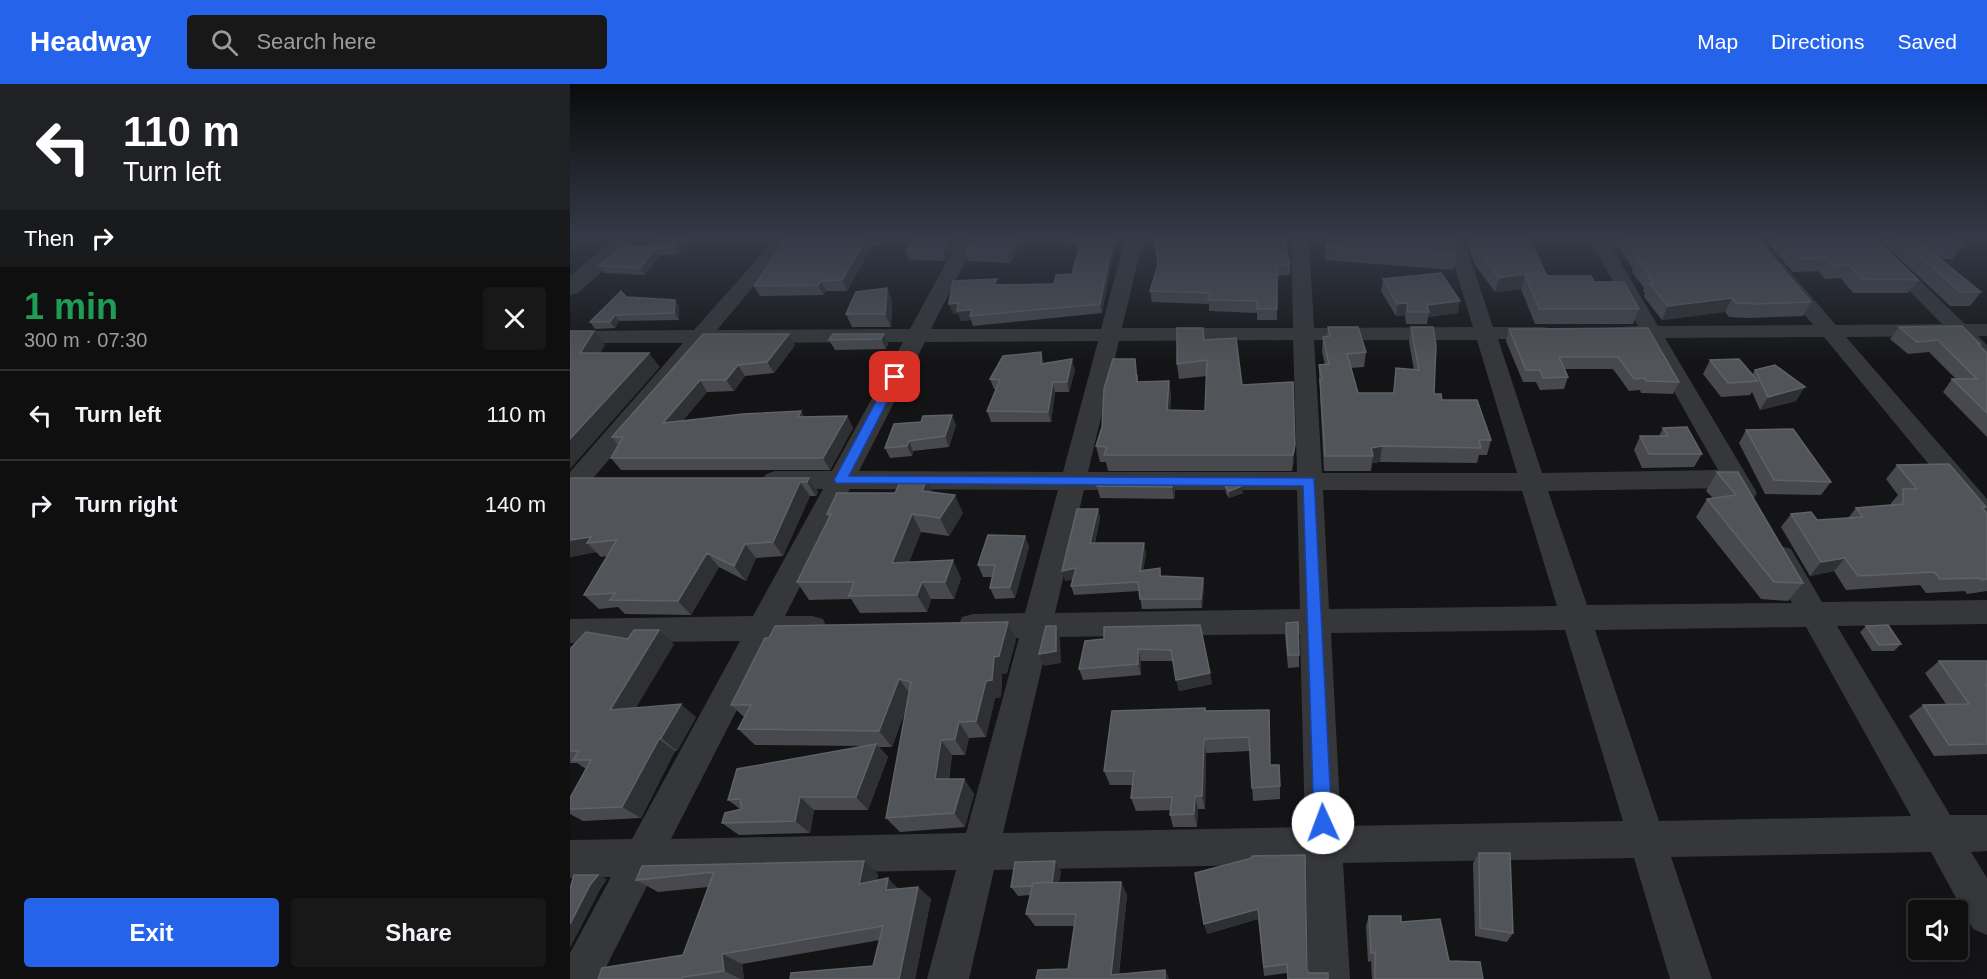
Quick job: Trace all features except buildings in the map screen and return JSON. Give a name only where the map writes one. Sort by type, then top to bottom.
[{"type":"street","points":[[572,483],[748,281]]},
{"type":"street","points":[[578,979],[946,281]]},
{"type":"street","points":[[948,979],[1123,281]]},
{"type":"street","points":[[1302,281],[1329,979]]},
{"type":"street","points":[[1468,281],[1691,979]]},
{"type":"street","points":[[1622,281],[1987,915]]},
{"type":"street","points":[[1787,281],[1987,517]]},
{"type":"street","points":[[1910,281],[1987,357]]},
{"type":"street","points":[[1592,332],[1987,330]]},
{"type":"street","points":[[570,337],[1569,332]]},
{"type":"street","points":[[757,480],[1533,482],[1736,479]]},
{"type":"street","points":[[572,483],[613,481]]},
{"type":"street","points":[[942,626],[1987,612]]},
{"type":"street","points":[[570,631],[834,628]]},
{"type":"street","points":[[570,858],[1987,833]]},
{"type":"route","points":[[895,377],[841,480],[1310,482],[1323,823]]}]
